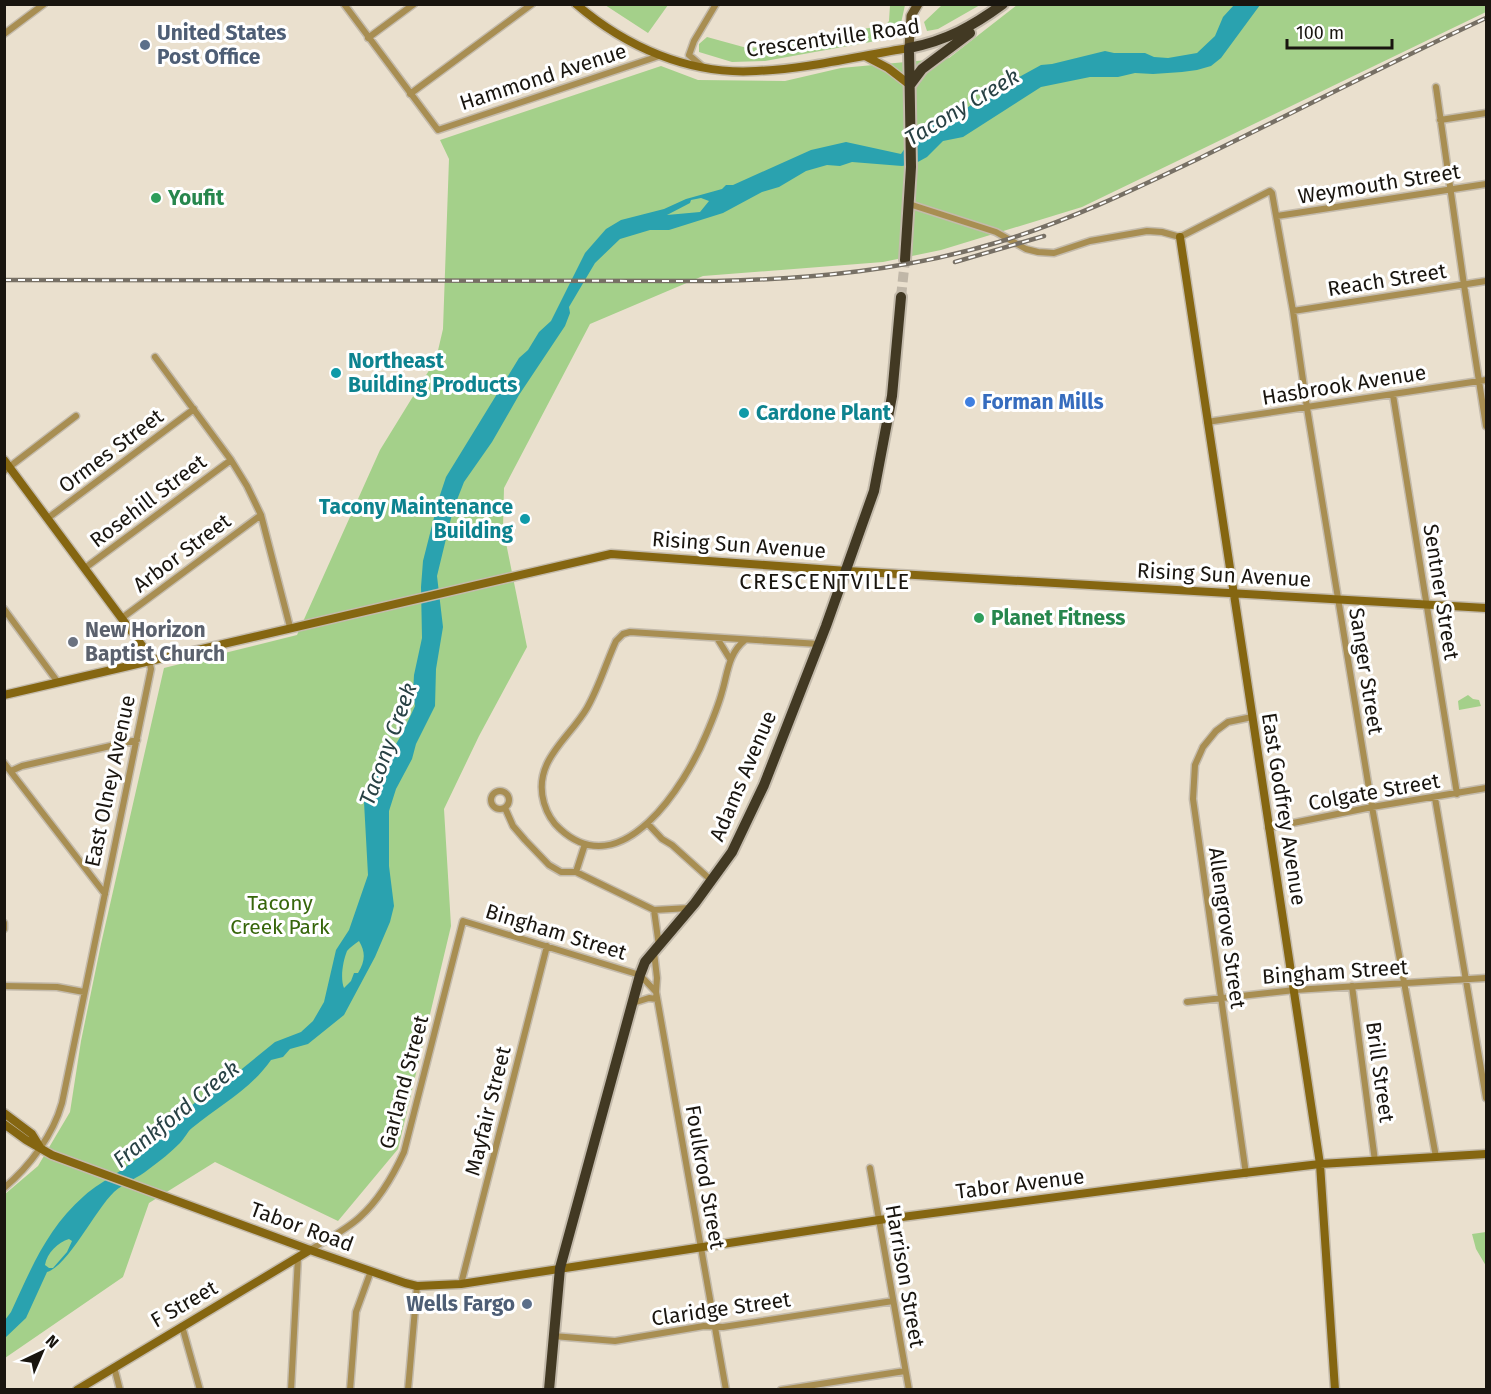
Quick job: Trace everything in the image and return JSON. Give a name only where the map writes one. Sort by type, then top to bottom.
[{"type":"highway","name":"Crescentville Road","points":[[909,48],[957,34],[1004,4]]},
{"type":"highway","points":[[910,85],[924,67],[1004,4]]},
{"type":"highway","points":[[905,260],[910,167],[909,48]]},
{"type":"highway","name":"Adams Avenue","points":[[549,1389],[560,1268],[640,975],[645,962],[712,881],[732,852],[751,814],[819,644],[870,507],[892,396],[901,297]]},
{"type":"main road","points":[[909,48],[911,16],[918,4]]},
{"type":"street","points":[[4,34],[44,4]]},
{"type":"street","points":[[344,4],[410,94],[532,4]]},
{"type":"street","points":[[368,38],[414,4]]},
{"type":"street","name":"Crescentville Road","points":[[576,4],[607,28],[660,56],[731,71],[790,68],[909,48]]},
{"type":"street","points":[[704,67],[689,55],[694,41],[716,4]]},
{"type":"street","points":[[864,55],[888,68],[910,85]]},
{"type":"street","name":"Hammond Avenue","points":[[410,94],[438,130],[660,56]]},
{"type":"street","points":[[1436,87],[1464,285],[1483,380],[1486,426]]},
{"type":"street","points":[[1440,120],[1486,113]]},
{"type":"street","name":"Weymouth Street","points":[[1277,216],[1486,184]]},
{"type":"street","name":"Sanger Street","points":[[1180,237],[1270,190],[1274,196],[1372,807],[1436,1156]]},
{"type":"street","points":[[909,204],[996,232],[1026,249],[1038,252],[1054,253],[1090,241],[1147,231],[1180,237]]},
{"type":"street","name":"East Godfrey Avenue","points":[[1180,237],[1320,1164],[1335,1389]]},
{"type":"street","name":"Reach Street","points":[[1293,311],[1486,282]]},
{"type":"street","points":[[155,357],[231,459],[261,515],[290,627]]},
{"type":"street","name":"Hasbrook Avenue","points":[[1207,422],[1483,380]]},
{"type":"street","name":"Sentner Street","points":[[1394,395],[1456,794]]},
{"type":"street","name":"Ormes Street","points":[[48,518],[194,409]]},
{"type":"street","points":[[76,416],[6,466],[48,518],[122,618],[146,651],[149,660]]},
{"type":"street","name":"Rosehill Street","points":[[85,568],[231,459]]},
{"type":"street","name":"Arbor Street","points":[[122,618],[261,515]]},
{"type":"street","name":"Rising Sun Avenue","points":[[4,694],[611,554],[847,571],[1486,608]]},
{"type":"street","points":[[4,609],[57,681]]},
{"type":"street","points":[[745,640],[737,646],[730,659],[722,692],[705,737],[681,780],[648,824],[617,844],[599,846],[585,844],[558,828],[550,817],[542,796],[543,773],[548,759],[586,708],[616,641],[623,634],[630,632],[819,644]]},
{"type":"street","points":[[717,638],[730,659]]},
{"type":"street","name":"East Olney Avenue","points":[[41,1147],[58,1116],[62,1103],[151,669],[149,660]]},
{"type":"street","name":"Allengrove Street","points":[[1246,1174],[1193,799],[1195,765],[1203,747],[1216,730],[1228,722],[1252,717]]},
{"type":"street","points":[[11,771],[22,766],[136,740]]},
{"type":"street","points":[[4,763],[105,894]]},
{"type":"street","name":"Colgate Street","points":[[1268,828],[1372,807],[1486,788]]},
{"type":"street","points":[[1435,798],[1486,1098]]},
{"type":"street","points":[[505,808],[513,826],[539,857],[561,872],[576,872],[654,910],[690,908]]},
{"type":"street","points":[[648,824],[662,839],[672,844],[712,881]]},
{"type":"street","points":[[576,872],[585,844]]},
{"type":"street","name":"Foulkrod Street","points":[[654,910],[656,996],[726,1389]]},
{"type":"street","name":"Bingham Street","points":[[463,921],[640,975]]},
{"type":"street","name":"Garland Street","points":[[309,1250],[360,1218],[382,1193],[397,1167],[404,1152],[463,921]]},
{"type":"street","points":[[4,923],[4,929]]},
{"type":"street","name":"Mayfair Street","points":[[461,1284],[547,946]]},
{"type":"street","points":[[633,1003],[656,996],[640,975]]},
{"type":"street","name":"Bingham Street","points":[[1187,1002],[1295,990],[1486,978]]},
{"type":"street","points":[[4,986],[57,987],[84,992]]},
{"type":"street","name":"Brill Street","points":[[1352,986],[1375,1161]]},
{"type":"street","points":[[4,1113],[32,1134],[41,1147],[28,1165],[4,1188]]},
{"type":"street","name":"Tabor Road","points":[[4,1124],[52,1155],[309,1250],[417,1286],[461,1284],[560,1268]]},
{"type":"street","name":"Tabor Avenue","points":[[560,1268],[879,1220],[1320,1164],[1486,1154]]},
{"type":"street","name":"Harrison Street","points":[[870,1168],[909,1389]]},
{"type":"street","name":"F Street","points":[[77,1389],[309,1250]]},
{"type":"street","points":[[291,1389],[298,1257]]},
{"type":"street","points":[[350,1389],[356,1312],[371,1271]]},
{"type":"street","points":[[408,1389],[417,1286]]},
{"type":"street","name":"Claridge Street","points":[[553,1336],[615,1341],[705,1326],[723,1327],[893,1301]]},
{"type":"street","points":[[182,1326],[200,1389]]},
{"type":"street","points":[[114,1367],[120,1389]]},
{"type":"street","points":[[781,1389],[905,1371]]},
{"type":"green space","points":[[605,5],[668,5],[648,33]]},
{"type":"green space","points":[[890,5],[905,5],[898,37],[765,61],[732,62],[699,52],[699,44],[707,37],[747,48],[766,47],[838,32],[885,26],[889,21]]},
{"type":"green space","points":[[942,5],[980,5],[938,29],[927,31],[924,22]]},
{"type":"green space","name":"Tacony Creek Park","points":[[1017,5],[1486,5],[1486,12],[1082,207],[941,250],[883,262],[703,276],[590,324],[504,488],[503,528],[527,647],[479,736],[444,809],[451,926],[398,1149],[338,1221],[215,1162],[149,1203],[123,1277],[5,1358],[5,1194],[38,1166],[70,1112],[81,1041],[101,944],[164,668],[297,635],[380,450],[436,359],[443,329],[449,159],[440,140],[661,66],[698,80],[785,81],[841,68],[949,58]]},
{"type":"green space","points":[[1468,695],[1479,700],[1481,706],[1459,710],[1458,701]]},
{"type":"green space","points":[[1486,1232],[1486,1266],[1476,1249],[1472,1234]]},
{"type":"water","points":[[1234,5],[1260,5],[1221,58],[1211,66],[1182,72],[1090,77],[1041,87],[963,137],[943,141],[927,157],[916,163],[902,166],[852,162],[840,166],[827,165],[806,171],[779,187],[762,192],[723,213],[669,230],[650,230],[620,239],[595,263],[569,307],[570,313],[565,326],[464,482],[453,510],[437,576],[443,627],[436,669],[435,706],[396,789],[389,811],[389,866],[394,906],[390,922],[375,957],[344,1015],[308,1044],[290,1049],[283,1057],[271,1060],[254,1080],[192,1128],[165,1156],[114,1192],[63,1260],[55,1268],[47,1272],[26,1318],[5,1338],[5,1320],[41,1250],[71,1208],[91,1190],[139,1157],[151,1141],[206,1093],[232,1077],[275,1042],[301,1032],[313,1021],[324,1002],[336,950],[349,930],[368,875],[364,802],[415,706],[414,675],[422,638],[423,561],[446,477],[519,358],[528,350],[539,332],[551,321],[585,253],[606,229],[621,220],[664,209],[686,199],[722,189],[726,185],[733,185],[811,150],[846,142],[901,154],[912,138],[926,126],[957,115],[981,98],[1041,65],[1105,51],[1145,53],[1154,57],[1168,58],[1197,53],[1215,36],[1223,17]],"holes":[[[701,198],[709,201],[700,212],[667,215],[690,203],[691,200]],[[359,941],[364,953],[358,973],[354,973],[351,981],[344,988],[343,964],[348,950]],[[69,1239],[72,1241],[67,1252],[53,1268],[49,1268],[45,1265],[48,1256],[61,1243]]]},
{"type":"tunnel","points":[[901,297],[905,260]]},
{"type":"railway","points":[[4,280],[716,281],[823,275],[929,260],[999,242],[1078,214],[1204,156],[1486,18]]},
{"type":"railway","points":[[955,262],[1044,236]]},
{"type":"place","name":"United States Post Office","points":[[145,45]]},
{"type":"place","name":"Youfit","points":[[156,198]]},
{"type":"place","name":"Northeast Building Products","points":[[336,373]]},
{"type":"place","name":"Forman Mills","points":[[970,402]]},
{"type":"place","name":"Cardone Plant","points":[[744,413]]},
{"type":"place","name":"Tacony Maintenance Building","points":[[525,519]]},
{"type":"place","name":"Planet Fitness","points":[[979,618]]},
{"type":"place","name":"New Horizon Baptist Church","points":[[73,642]]},
{"type":"place","name":"Wells Fargo","points":[[527,1304]]},
{"type":"district","name":"CRESCENTVILLE","points":[[825,581]]},
{"type":"water label","name":"Tacony Creek","points":[[962,107]]},
{"type":"water label","name":"Tacony Creek","points":[[388,744]]},
{"type":"water label","name":"Frankford Creek","points":[[176,1114]]}]
